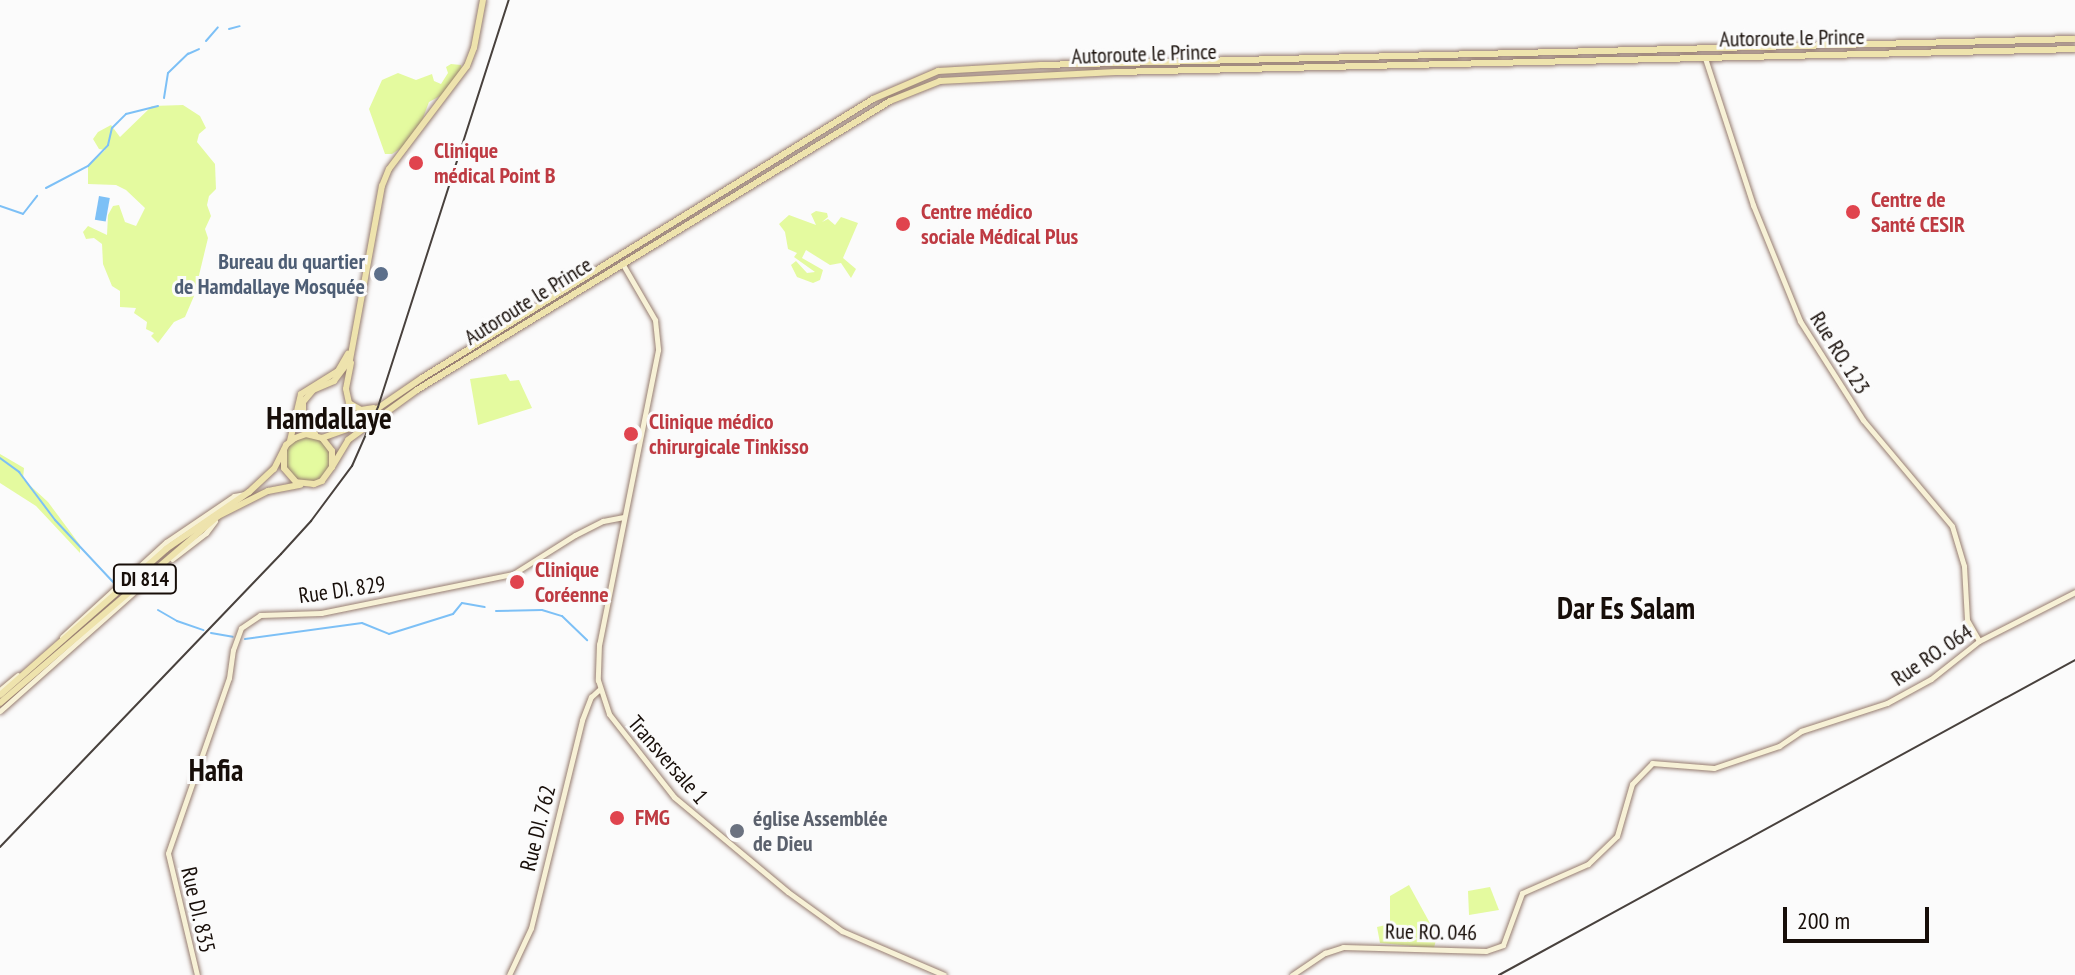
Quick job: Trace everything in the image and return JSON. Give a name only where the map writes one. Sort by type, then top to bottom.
[{"type":"main road","points":[[378,408],[355,408],[346,398],[382,186],[389,169],[467,66],[474,48],[483,0]]},
{"type":"main road","name":"Autoroute le Prince","points":[[320,437],[349,428],[618,256],[892,88],[922,75],[957,68],[2075,39]]},
{"type":"main road","name":"Autoroute le Prince","points":[[332,467],[348,440],[361,429],[890,101],[940,81],[1116,72],[2075,49]]},
{"type":"main road","points":[[353,343],[344,372],[313,390],[303,402],[303,420],[332,451],[332,467],[322,481],[305,485],[289,476],[284,468],[284,450],[290,441],[301,394],[338,371],[353,343]]},
{"type":"main road","points":[[290,441],[300,435],[320,437]]},
{"type":"main road","name":"DI 814","points":[[0,692],[166,549],[249,492],[274,469],[284,450]]},
{"type":"main road","name":"DI 814","points":[[0,703],[218,516],[268,491],[305,485]]},
{"type":"street","name":"Rue RO. 123","points":[[1705,58],[1753,205],[1800,321],[1863,420],[1952,526],[1964,566],[1967,620],[1979,641]]},
{"type":"street","name":"Transversale 1","points":[[618,256],[655,320],[658,350],[599,644],[600,689],[617,729],[694,815],[788,892],[842,931],[944,975]]},
{"type":"street","points":[[0,711],[206,533],[218,516]]},
{"type":"street","name":"Rue DI. 829","points":[[168,853],[229,678],[233,650],[241,628],[249,621],[260,615],[321,613],[485,582],[513,574],[603,521],[624,517]]},
{"type":"street","name":"Rue RO. 064","points":[[1801,731],[1907,694],[1979,641],[2075,592]]},
{"type":"street","name":"Rue DI. 762","points":[[509,975],[531,928],[582,720],[591,697],[600,689]]},
{"type":"street","name":"Rue RO. 046","points":[[1292,975],[1325,953],[1343,947],[1486,951],[1503,945],[1522,893],[1588,864],[1617,836],[1632,784],[1652,763],[1714,768],[1779,746],[1801,731]]},
{"type":"street","name":"Rue DI. 835","points":[[168,853],[197,975]]},
{"type":"green space","points":[[461,65],[462,70],[442,95],[429,102],[420,126],[404,146],[392,154],[385,154],[369,109],[382,80],[398,73],[416,80],[432,74],[434,81],[441,84],[448,73],[446,67]]},
{"type":"green space","points":[[183,105],[200,116],[206,128],[199,134],[197,142],[215,164],[216,189],[209,196],[207,205],[211,216],[205,229],[208,238],[194,296],[185,317],[174,322],[158,343],[151,336],[154,333],[146,329],[147,322],[134,313],[136,308],[120,307],[120,291],[112,286],[103,264],[102,244],[94,238],[86,239],[83,232],[88,226],[107,235],[108,215],[113,206],[119,205],[125,222],[136,226],[145,208],[116,185],[88,184],[88,166],[105,150],[99,149],[93,139],[98,132],[111,125],[120,137],[152,106]]},
{"type":"green space","points":[[816,211],[827,213],[828,217],[822,222],[828,219],[835,225],[841,217],[858,223],[843,258],[856,269],[851,278],[841,263],[830,265],[806,250],[802,258],[823,270],[820,280],[813,283],[797,277],[791,265],[796,261],[807,273],[815,272],[794,257],[797,253],[788,249],[785,232],[779,224],[789,215],[816,225],[811,214]]},
{"type":"green space","points":[[506,374],[510,381],[519,380],[532,408],[478,425],[470,379]]},
{"type":"green space","points":[[308,436],[324,443],[331,459],[324,475],[308,482],[292,475],[285,459],[292,443]]},
{"type":"green space","points":[[0,454],[24,468],[23,479],[48,502],[80,545],[80,553],[36,506],[0,483]]},
{"type":"green space","points":[[1409,885],[1437,936],[1434,948],[1380,943],[1377,927],[1390,924],[1390,896]]},
{"type":"green space","points":[[1490,887],[1499,910],[1469,915],[1468,891]]},
{"type":"water","points":[[99,196],[110,198],[106,222],[95,220]]},
{"type":"waterway","points":[[229,29],[240,26]]},
{"type":"waterway","points":[[206,41],[218,27]]},
{"type":"waterway","points":[[164,98],[168,73],[188,54],[199,49]]},
{"type":"waterway","points":[[46,188],[88,166],[108,145],[112,128],[126,114],[158,106]]},
{"type":"waterway","points":[[0,206],[23,214],[37,196]]},
{"type":"waterway","points":[[0,458],[19,472],[55,520],[114,583]]},
{"type":"waterway","points":[[245,639],[362,623],[389,634],[453,614],[462,603],[485,607]]},
{"type":"waterway","points":[[158,610],[203,630]]},
{"type":"waterway","points":[[496,611],[542,610],[562,616],[587,640]]},
{"type":"waterway","points":[[211,633],[233,637]]},
{"type":"railway","points":[[0,847],[281,554],[311,521],[352,466],[378,407],[509,0]]},
{"type":"railway","points":[[1499,975],[2075,660]]},
{"type":"place","name":"Clinique médical Point B","points":[[416,163]]},
{"type":"place","name":"Centre de Santé CESIR","points":[[1853,212]]},
{"type":"place","name":"Centre médico sociale Médical Plus","points":[[903,224]]},
{"type":"place","name":"Bureau du quartier de Hamdallaye Mosquée","points":[[381,274]]},
{"type":"place","name":"Clinique médico chirurgicale Tinkisso","points":[[631,434]]},
{"type":"place","name":"Clinique Coréenne","points":[[517,582]]},
{"type":"place","name":"FMG","points":[[617,818]]},
{"type":"place","name":"église Assemblée de Dieu","points":[[737,831]]},
{"type":"district","name":"Hamdallaye","points":[[329,418]]},
{"type":"district","name":"Dar Es Salam","points":[[1626,608]]},
{"type":"district","name":"Hafia","points":[[216,770]]}]
